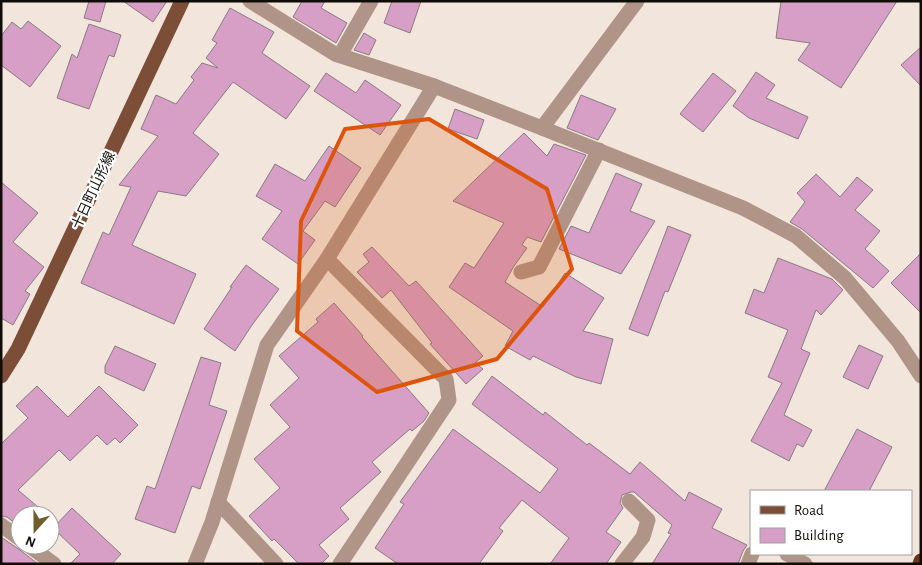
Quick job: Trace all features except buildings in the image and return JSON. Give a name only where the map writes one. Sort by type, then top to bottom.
[{"type":"main road","name":"十日町山形線","points":[[1,376],[18,349],[182,1]]},
{"type":"lane","points":[[250,1],[340,56],[434,86],[598,150],[743,208],[796,236],[845,278],[898,341],[921,376]]},
{"type":"lane","points":[[340,56],[371,1]]},
{"type":"lane","points":[[542,128],[637,1]]},
{"type":"lane","points":[[195,564],[212,522],[266,345],[327,259],[434,86]]},
{"type":"lane","points":[[521,272],[539,266],[598,150]]},
{"type":"lane","points":[[327,259],[446,379],[449,400],[340,564]]},
{"type":"lane","points":[[622,564],[643,537],[648,520],[629,501]]},
{"type":"lane","points":[[218,502],[276,564]]},
{"type":"lane","points":[[42,555],[54,564]]},
{"type":"lane","points":[[789,555],[805,564]]},
{"type":"highlighted area","points":[[429,119],[547,189],[572,269],[497,359],[377,392],[297,331],[301,221],[345,129]]}]
